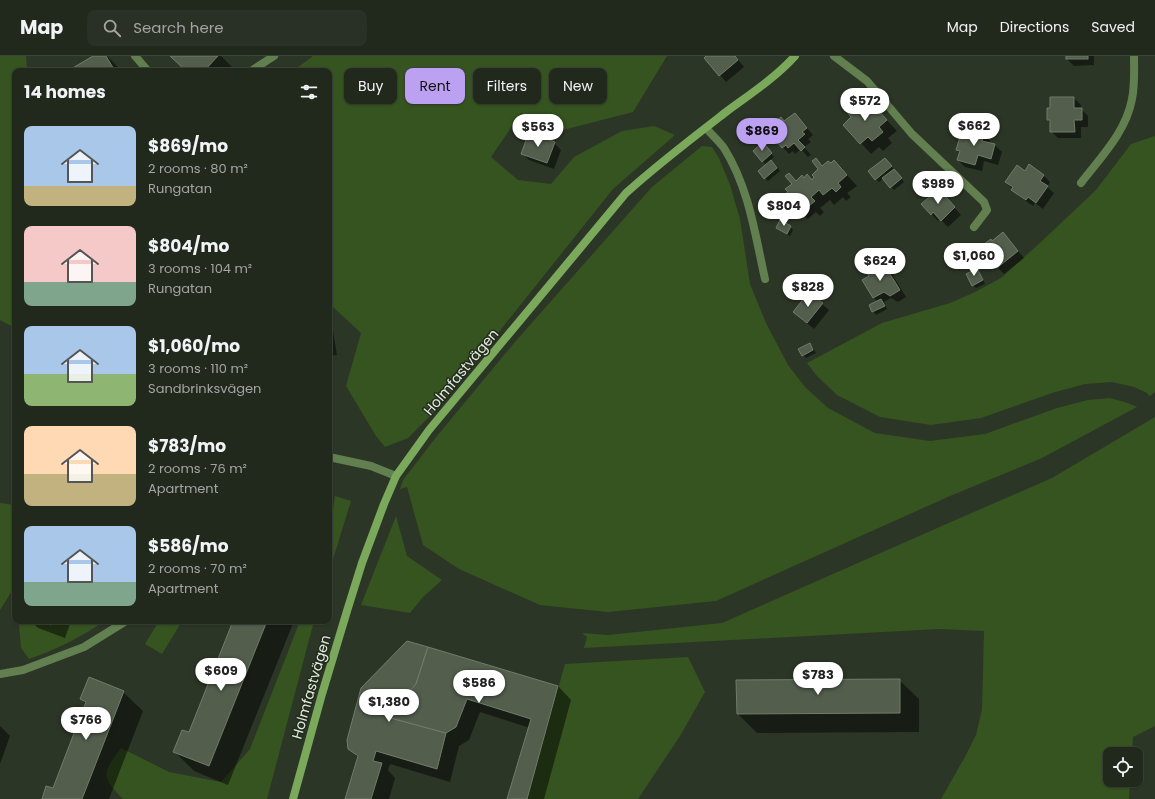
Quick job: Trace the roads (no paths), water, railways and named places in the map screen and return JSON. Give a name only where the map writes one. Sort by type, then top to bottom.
[{"type":"street","points":[[135,56],[145,68]]},
{"type":"street","points":[[256,68],[274,56]]},
{"type":"street","name":"Holmfastvägen","points":[[293,799],[347,611],[381,512],[396,476],[430,430],[626,193],[663,160],[761,86],[788,64],[795,56]]},
{"type":"street","points":[[834,56],[867,81],[912,134],[984,202],[987,210],[974,227]]},
{"type":"street","points":[[1081,182],[1110,146],[1123,126],[1131,107],[1133,97],[1134,56]]},
{"type":"street","points":[[706,128],[723,148],[740,180],[752,212],[765,278]]},
{"type":"street","points":[[332,458],[371,466],[396,476]]},
{"type":"street","points":[[0,674],[23,670],[84,647],[121,624]]}]
